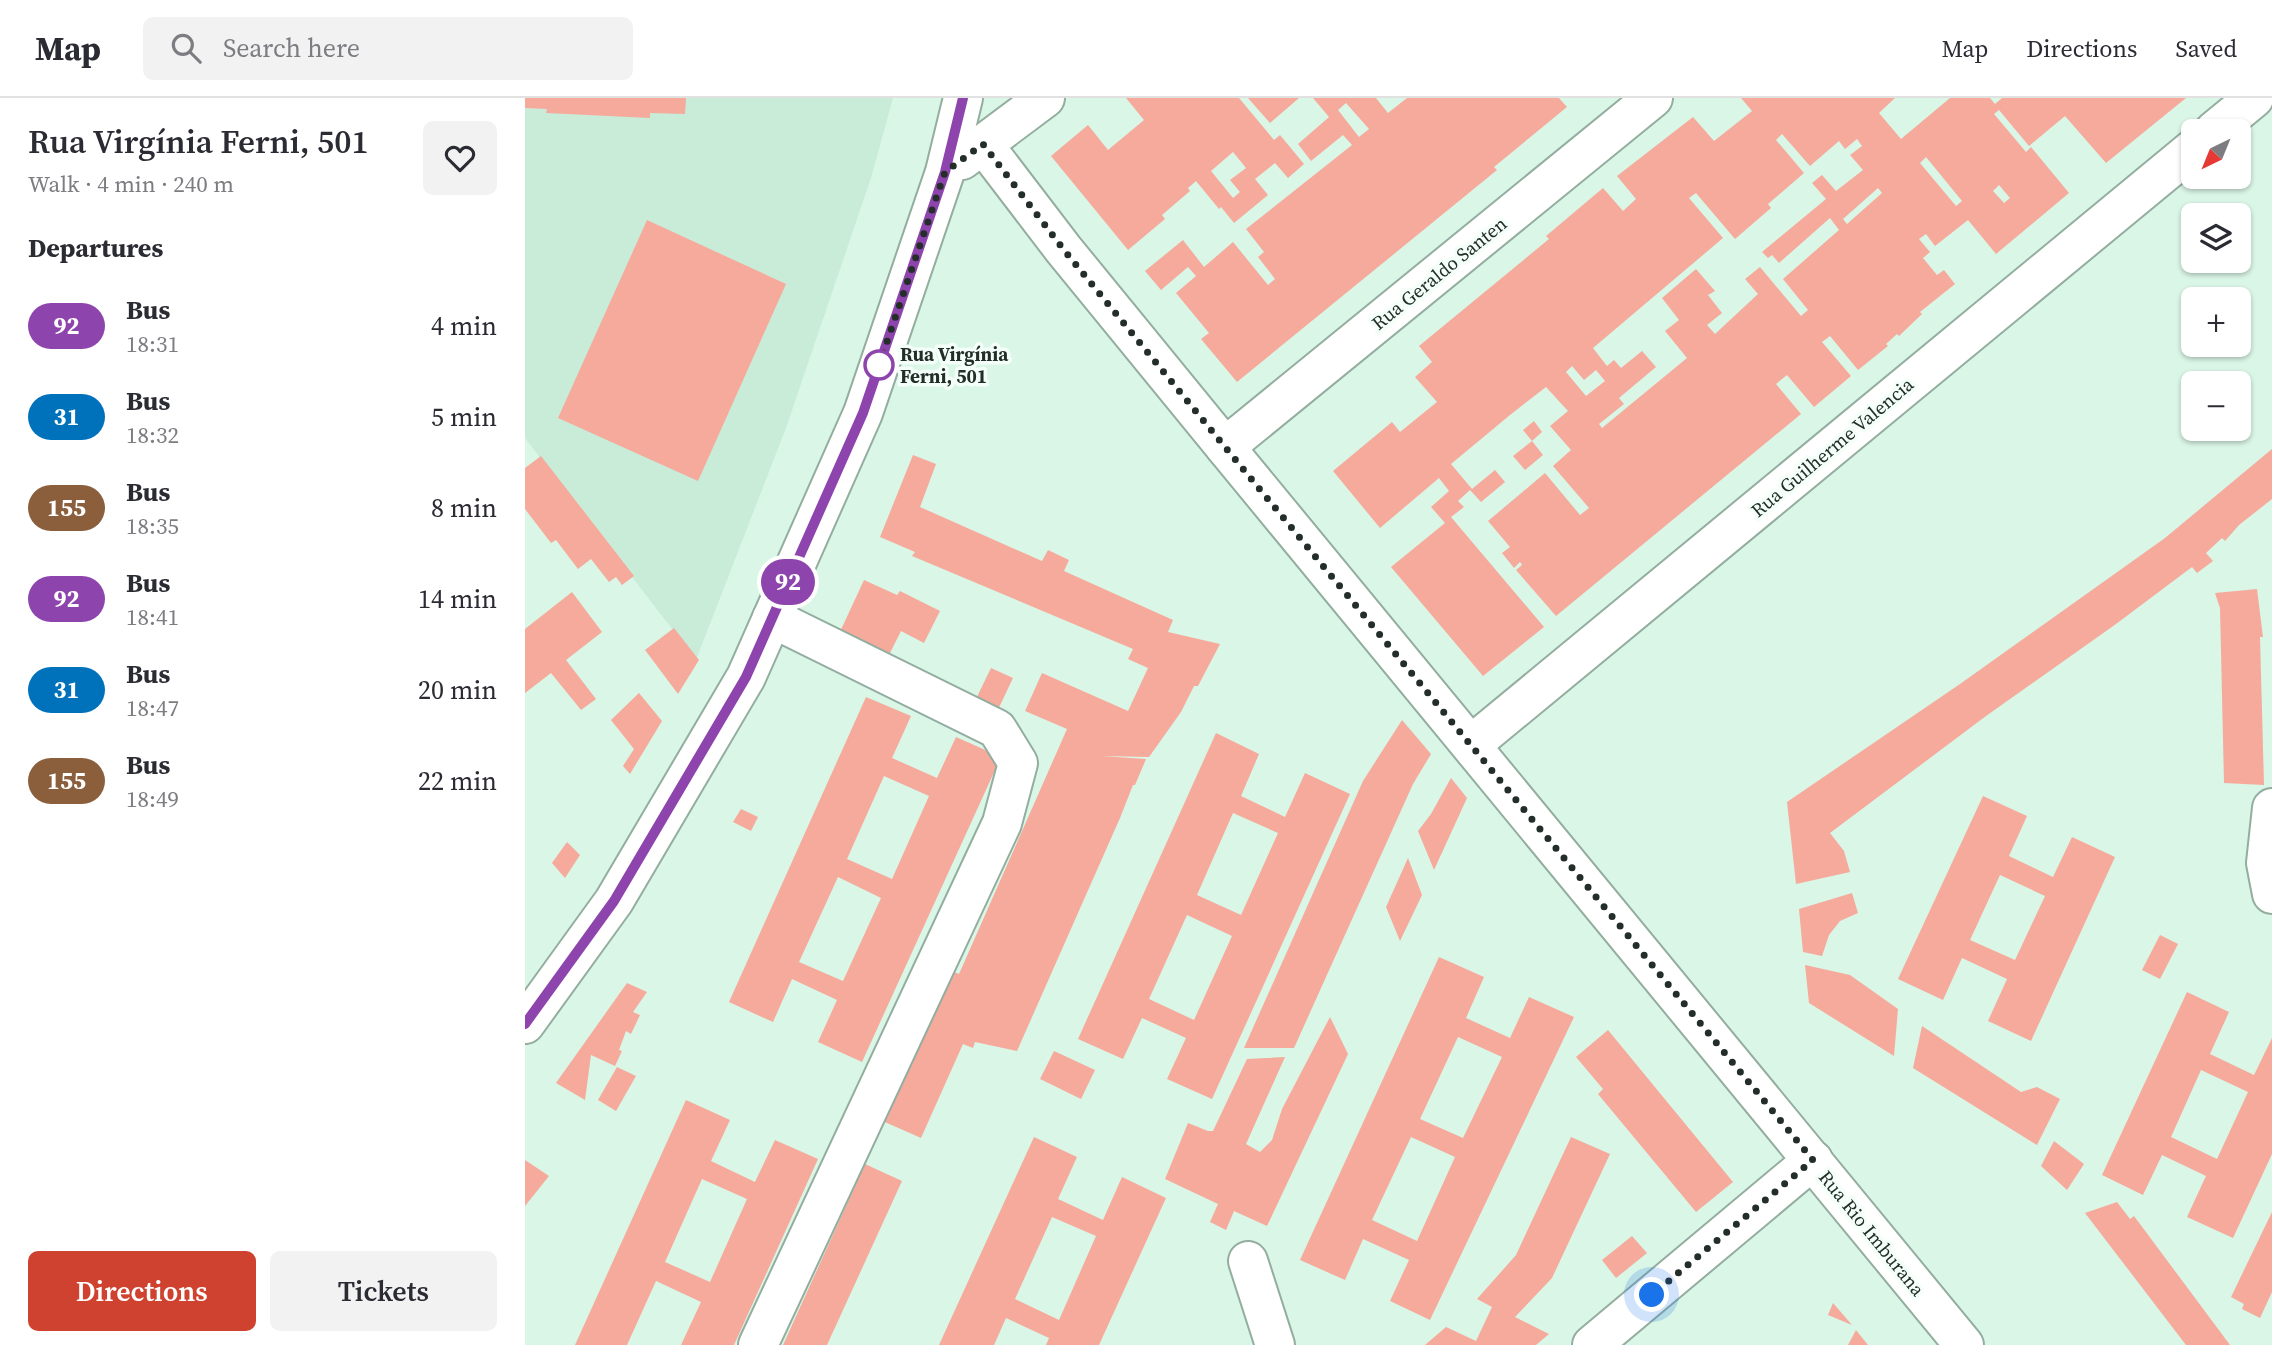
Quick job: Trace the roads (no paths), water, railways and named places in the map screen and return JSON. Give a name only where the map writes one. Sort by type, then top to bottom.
[{"type":"street","points":[[525,1024],[614,901],[746,677],[863,413],[945,172],[963,98]]},
{"type":"street","points":[[945,172],[1045,98]]},
{"type":"street","name":"Rua Geraldo Santen","points":[[1225,447],[1653,98]]},
{"type":"street","points":[[2229,119],[2254,98]]},
{"type":"street","name":"Rua Rio Imburana","points":[[983,144],[1064,250],[1964,1345]]},
{"type":"street","name":"Rua Guilherme Valencia","points":[[1471,745],[2181,159]]},
{"type":"street","points":[[758,1345],[1002,823],[1018,763],[997,729],[772,618]]},
{"type":"street","points":[[2272,808],[2266,863],[2272,894]]},
{"type":"street","points":[[1592,1345],[1813,1160]]},
{"type":"street","points":[[1248,1261],[1275,1345]]},
{"type":"place","name":"Rua Virgínia Ferni, 501","points":[[879,365]]}]
